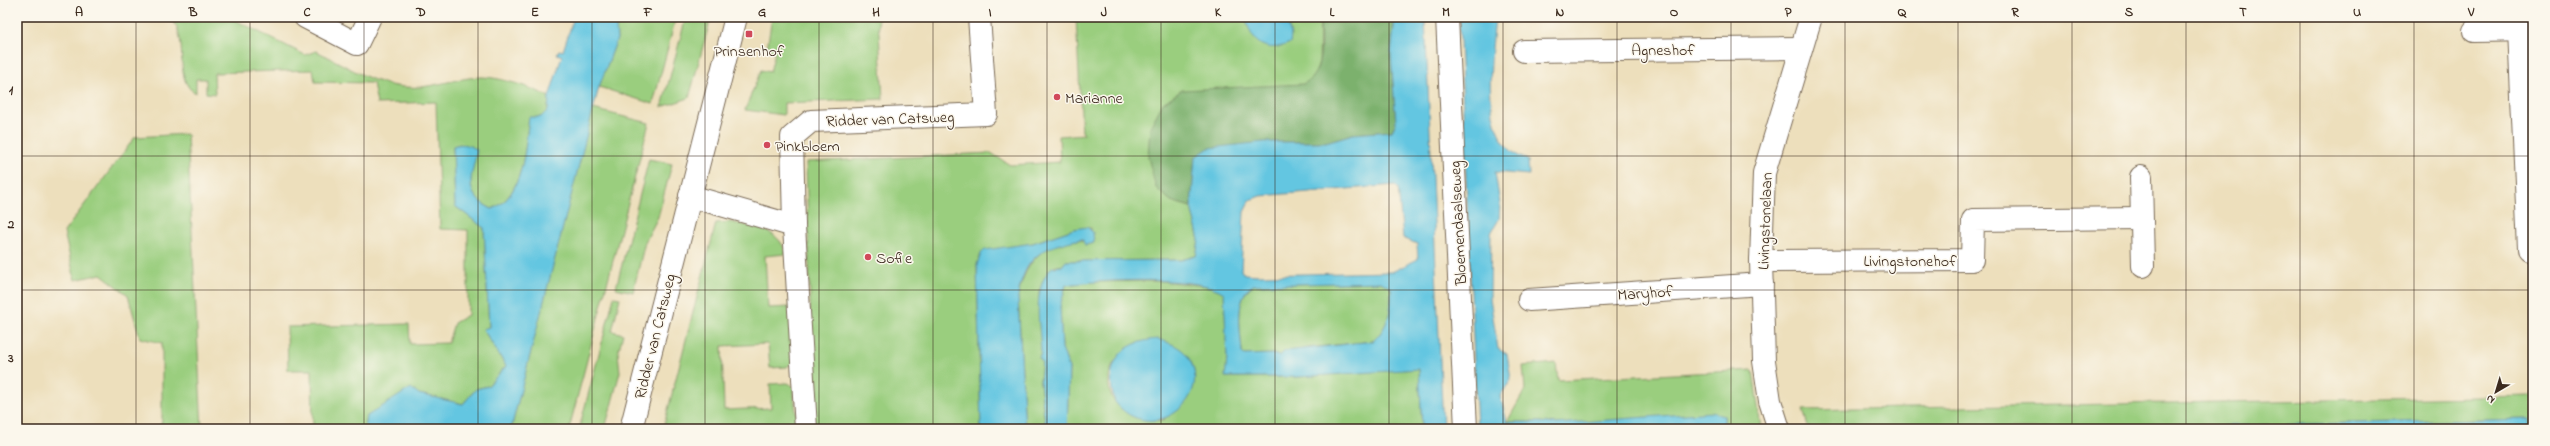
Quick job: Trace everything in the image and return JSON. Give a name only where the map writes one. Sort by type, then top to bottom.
[{"type":"street","points":[[305,17],[357,44],[370,17]]},
{"type":"street","name":"Ridder van Catsweg","points":[[631,429],[736,17]]},
{"type":"street","name":"Ridder van Catsweg","points":[[806,429],[794,226],[792,137],[811,121],[986,114],[979,17]]},
{"type":"street","name":"Bloemendaalseweg","points":[[1447,17],[1466,429]]},
{"type":"street","name":"Livingstonelaan","points":[[1779,429],[1770,402],[1764,361],[1762,261],[1764,173],[1801,48],[1812,17]]},
{"type":"street","points":[[2474,31],[2526,30],[2529,249],[2533,249]]},
{"type":"street","name":"Agneshof","points":[[1524,51],[1801,48]]},
{"type":"street","points":[[2141,177],[2143,266]]},
{"type":"street","points":[[690,196],[794,226]]},
{"type":"street","name":"Livingstonehof","points":[[1762,261],[1972,260],[1973,220],[2141,218]]},
{"type":"street","name":"Maryhof","points":[[1529,300],[1762,284]]},
{"type":"green space","points":[[169,17],[229,17],[305,55],[316,51],[370,78],[392,85],[404,87],[424,87],[462,79],[489,77],[535,90],[549,97],[548,110],[541,117],[529,118],[524,156],[517,182],[503,203],[492,209],[482,203],[472,191],[471,177],[476,150],[460,144],[453,146],[455,206],[484,228],[489,328],[483,329],[506,366],[488,386],[476,389],[463,404],[419,394],[367,416],[365,429],[313,429],[312,370],[288,370],[287,327],[409,324],[410,344],[448,343],[454,323],[468,315],[468,230],[440,229],[436,102],[377,104],[373,83],[315,82],[313,70],[214,73],[215,94],[206,93],[206,79],[196,79],[196,93],[189,87],[184,79],[179,35],[176,25]]},
{"type":"green space","points":[[620,17],[676,17],[653,104],[599,87],[617,39],[616,25]]},
{"type":"green space","points":[[686,17],[711,17],[689,98],[662,107]]},
{"type":"green space","points":[[772,17],[878,17],[883,99],[784,103],[784,115],[745,110],[761,70],[770,72],[775,52],[767,49]]},
{"type":"green space","points":[[1076,17],[1246,17],[1291,36],[1286,17],[1320,17],[1319,70],[1310,81],[1303,84],[1171,201],[1191,207],[1199,240],[1196,256],[1181,260],[1066,261],[1062,266],[1055,265],[1044,280],[1039,291],[1041,353],[1039,358],[1042,362],[1040,382],[1046,429],[1025,429],[1018,297],[1021,283],[1034,260],[1043,251],[1054,244],[1079,240],[1094,243],[1091,228],[1074,229],[1033,243],[981,253],[977,265],[981,429],[814,429],[806,162],[991,153],[1010,165],[1060,162],[1059,136],[1085,134],[1082,132]]},
{"type":"green space","points":[[1320,17],[1395,17],[1391,55],[1396,123],[1392,131],[1353,134],[1326,142],[1263,142],[1195,157],[1191,207],[1171,201],[1156,188],[1148,157],[1150,127],[1163,103],[1182,90],[1303,84],[1310,79],[1318,64],[1321,45]]},
{"type":"green space","points":[[593,109],[649,123],[569,429],[511,429]]},
{"type":"green space","points":[[187,134],[202,429],[159,429],[162,421],[162,343],[140,338],[128,295],[101,274],[75,280],[64,232],[135,137]]},
{"type":"green space","points":[[649,159],[672,164],[658,217],[645,242],[633,292],[616,288]]},
{"type":"green space","points":[[730,222],[764,230],[778,239],[783,245],[786,254],[765,256],[768,308],[791,307],[794,361],[787,367],[770,368],[768,344],[722,346],[724,410],[771,408],[770,384],[788,383],[793,386],[798,429],[663,429],[716,223]]},
{"type":"green space","points":[[1161,281],[1216,287],[1225,293],[1227,358],[1226,377],[1298,377],[1419,368],[1422,429],[1067,429],[1069,368],[1062,348],[1060,306],[1066,285],[1089,282]],"holes":[[[1114,362],[1191,362],[1194,373],[1194,382],[1189,396],[1163,420],[1150,420],[1127,413],[1112,397],[1109,387],[1110,375]]]},
{"type":"green space","points":[[1381,282],[1391,288],[1391,303],[1383,330],[1373,341],[1308,348],[1280,357],[1273,354],[1244,355],[1242,353],[1240,326],[1241,306],[1243,297],[1247,290],[1254,285]]},
{"type":"green space","points":[[614,297],[620,298],[612,331],[623,334],[618,353],[620,372],[605,429],[579,429]]},
{"type":"green space","points":[[1556,363],[1558,380],[1753,370],[1761,429],[1724,429],[1724,416],[1555,424],[1540,422],[1507,422],[1525,390],[1523,366]]},
{"type":"green space","points":[[2533,396],[2533,429],[2531,429],[2529,419],[2090,429],[1809,429],[1803,410]]},
{"type":"water","points":[[574,17],[620,17],[616,25],[617,39],[599,87],[511,429],[365,429],[367,416],[411,388],[419,394],[463,404],[476,389],[488,386],[506,366],[483,329],[489,327],[484,228],[455,206],[453,146],[471,146],[477,150],[471,177],[472,191],[476,197],[492,209],[503,203],[511,194],[521,169],[529,117],[541,117],[548,110],[549,97],[562,56],[557,54],[559,50],[563,51]]},
{"type":"water","points":[[1246,17],[1286,17],[1291,36],[1290,43],[1273,48],[1260,44],[1251,33]]},
{"type":"water","points":[[1395,17],[1425,17],[1443,429],[1422,429],[1419,369],[1298,377],[1225,377],[1227,358],[1224,293],[1211,287],[1193,283],[1148,280],[1066,285],[1060,306],[1062,348],[1069,368],[1067,429],[1046,429],[1040,382],[1042,362],[1039,358],[1041,353],[1038,307],[1041,285],[1045,276],[1052,267],[1062,266],[1066,261],[1181,260],[1196,256],[1199,240],[1191,207],[1195,157],[1209,148],[1263,142],[1326,142],[1353,134],[1392,131],[1396,123],[1391,55]],"holes":[[[1395,185],[1398,188],[1403,238],[1417,244],[1418,259],[1392,272],[1258,275],[1245,274],[1241,271],[1244,212],[1250,200],[1260,196]],[[1381,282],[1391,288],[1391,303],[1383,330],[1373,341],[1285,351],[1279,356],[1273,354],[1244,355],[1242,353],[1240,326],[1241,305],[1247,290],[1254,285]]]},
{"type":"water","points":[[1459,17],[1495,17],[1490,76],[1494,118],[1500,137],[1512,151],[1528,160],[1529,175],[1495,172],[1500,204],[1499,219],[1491,233],[1490,298],[1498,349],[1507,354],[1511,380],[1500,396],[1507,422],[1540,422],[1555,424],[1712,412],[1724,416],[1724,429],[1477,429]]},
{"type":"water","points":[[1087,227],[1093,232],[1094,243],[1085,245],[1082,239],[1056,245],[1046,250],[1031,262],[1021,283],[1018,297],[1025,429],[981,429],[977,265],[981,253],[985,250],[1033,243],[1074,229]]},
{"type":"water","points":[[1158,339],[1174,345],[1183,351],[1192,364],[1195,378],[1192,391],[1186,403],[1175,412],[1163,418],[1149,420],[1134,417],[1123,411],[1115,402],[1111,377],[1113,367],[1117,358],[1124,350],[1144,341]]},
{"type":"water","points":[[2530,419],[2531,429],[2090,429]]},
{"type":"place","name":"Prinsenhof","points":[[749,34]]},
{"type":"place","name":"Marianne","points":[[1057,97]]},
{"type":"place","name":"Pinkbloem","points":[[767,145]]},
{"type":"place","name":"Sofie","points":[[868,257]]}]
